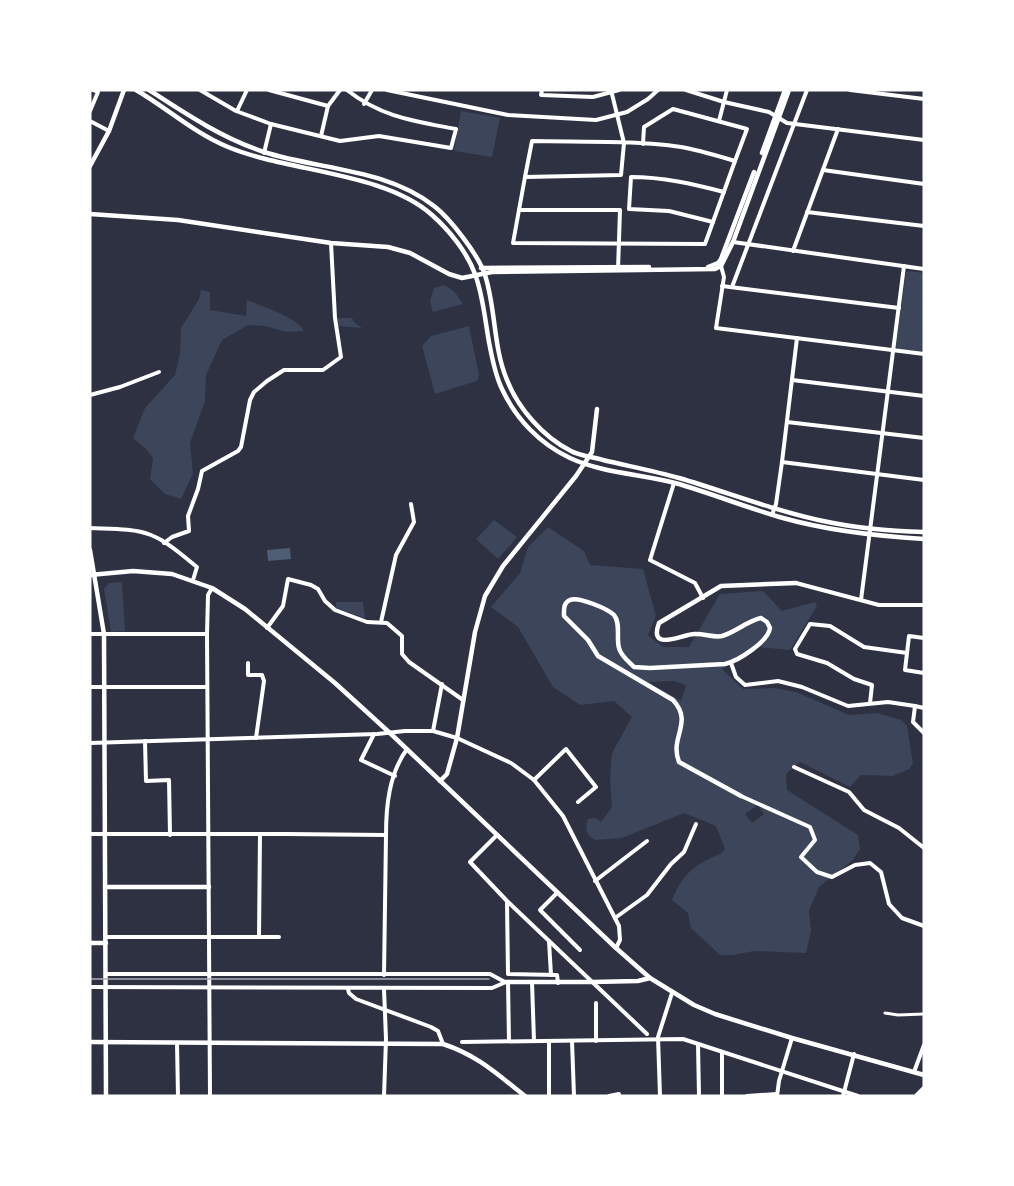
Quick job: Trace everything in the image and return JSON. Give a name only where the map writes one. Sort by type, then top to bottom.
[{"type":"highway","points":[[918,1096],[924,1090]]},
{"type":"street","points":[[90,111],[98,92],[93,90]]},
{"type":"street","points":[[90,166],[109,131],[124,90]]},
{"type":"street","points":[[136,90],[210,138],[261,158],[378,186],[410,200],[430,213],[445,227],[476,275],[493,361],[508,401],[524,424],[545,443],[568,457],[585,464],[674,483],[820,527],[924,539]]},
{"type":"street","points":[[149,90],[228,138],[265,152],[388,180],[414,192],[435,207],[450,222],[481,267],[485,275],[506,379],[530,418],[549,435],[571,451],[678,478],[773,512]]},
{"type":"street","points":[[200,90],[237,111],[271,124],[340,141],[379,136],[452,148],[456,129],[404,119],[364,104],[347,90]]},
{"type":"street","points":[[237,111],[247,90]]},
{"type":"street","points":[[269,90],[327,106]]},
{"type":"street","points":[[283,90],[287,96]]},
{"type":"street","points":[[321,136],[327,106],[340,90]]},
{"type":"street","points":[[364,104],[372,90]]},
{"type":"street","points":[[387,90],[508,115],[596,120],[627,112],[658,90]]},
{"type":"street","points":[[542,90],[541,95],[593,97],[619,90]]},
{"type":"street","points":[[686,90],[724,102],[770,112],[787,123],[924,140]]},
{"type":"street","points":[[718,122],[727,90]]},
{"type":"street","points":[[90,214],[178,220],[331,243],[388,248],[410,253],[449,274],[462,278],[492,272],[713,266],[718,263],[728,242],[787,90]]},
{"type":"street","points":[[732,287],[807,90]]},
{"type":"street","points":[[850,90],[924,99]]},
{"type":"street","points":[[525,177],[621,175],[624,143],[611,92]]},
{"type":"street","points":[[643,144],[644,127],[673,109],[747,129],[705,244],[513,243],[532,141],[682,147],[735,161]]},
{"type":"street","points":[[777,116],[733,242],[721,266],[724,277],[716,328],[924,354]]},
{"type":"street","points":[[90,121],[109,131]]},
{"type":"street","points":[[261,158],[265,152],[271,124]]},
{"type":"street","points":[[793,251],[838,129]]},
{"type":"street","points":[[823,170],[924,184]]},
{"type":"street","points":[[713,222],[669,211],[629,209],[631,177],[684,181],[724,192]]},
{"type":"street","points":[[519,210],[620,210],[619,269]]},
{"type":"street","points":[[807,212],[924,226]]},
{"type":"street","points":[[733,242],[924,269]]},
{"type":"street","points":[[164,543],[172,537],[189,531],[188,516],[202,471],[238,451],[241,447],[250,400],[254,392],[284,370],[323,370],[341,357],[335,318],[331,243]]},
{"type":"street","points":[[481,267],[700,270],[721,266]]},
{"type":"street","points":[[861,600],[904,266]]},
{"type":"street","points":[[476,275],[481,267]]},
{"type":"street","points":[[722,285],[899,308]]},
{"type":"street","points":[[773,512],[782,462],[797,338]]},
{"type":"street","points":[[90,395],[120,387],[159,372]]},
{"type":"street","points":[[792,380],[924,396]]},
{"type":"street","points":[[440,781],[447,774],[457,738],[477,625],[485,596],[503,566],[585,464],[592,452],[597,409]]},
{"type":"street","points":[[787,422],[924,438]]},
{"type":"street","points":[[782,462],[924,480]]},
{"type":"street","points":[[674,483],[650,560],[695,583],[703,598]]},
{"type":"street","points":[[381,622],[396,555],[414,522],[411,504]]},
{"type":"street","points":[[90,528],[136,531],[152,535],[180,553],[196,567],[193,580]]},
{"type":"street","points":[[871,532],[924,532]]},
{"type":"street","points":[[90,550],[92,574],[104,634],[106,1096]]},
{"type":"street","points":[[92,574],[148,571],[172,574],[212,588],[245,609],[335,683],[616,948],[650,978],[672,993],[715,1014],[924,1075]]},
{"type":"street","points":[[267,628],[283,606],[288,579],[311,585],[318,589],[325,601],[335,610],[367,622],[387,622],[402,636],[402,654],[409,662],[464,701]]},
{"type":"street","points":[[924,605],[879,605],[796,583],[721,586],[658,623],[656,630],[661,639],[668,641],[691,634],[722,636],[761,618],[770,628],[767,636],[737,661],[731,663],[650,668],[634,666],[619,650],[616,621],[613,614],[579,598],[572,598],[566,602],[564,609],[564,616],[588,640],[597,656],[673,700],[682,709],[683,723],[676,753],[680,762],[741,796],[810,827],[815,840],[801,857],[817,872],[832,877],[855,864],[870,863],[881,872],[889,904],[902,918],[924,926]]},
{"type":"street","points":[[210,1096],[207,634],[208,595],[212,588]]},
{"type":"street","points":[[870,703],[873,685],[854,679],[827,663],[797,654],[795,649],[810,624],[830,626],[864,648],[907,653]]},
{"type":"street","points":[[90,634],[207,634]]},
{"type":"street","points":[[924,638],[909,636],[905,670],[924,673]]},
{"type":"street","points":[[248,663],[248,675],[262,675],[264,681],[256,738]]},
{"type":"street","points":[[731,663],[736,677],[745,685],[778,681],[802,687],[848,706],[888,702],[924,708]]},
{"type":"street","points":[[433,731],[442,684]]},
{"type":"street","points":[[90,687],[207,687]]},
{"type":"street","points":[[915,706],[913,722],[924,733]]},
{"type":"street","points":[[90,743],[391,734],[405,731],[433,731],[457,738],[511,763],[534,780],[563,816],[615,918],[621,935],[616,948]]},
{"type":"street","points":[[374,734],[361,760],[394,776]]},
{"type":"street","points":[[146,741],[146,781],[169,780],[170,834]]},
{"type":"street","points":[[384,975],[386,808],[394,776],[407,749]]},
{"type":"street","points":[[534,780],[566,749],[596,787],[578,802]]},
{"type":"street","points":[[794,767],[849,792],[864,810],[899,828],[924,848]]},
{"type":"street","points":[[615,918],[647,895],[684,852],[696,824]]},
{"type":"street","points":[[90,834],[386,836]]},
{"type":"street","points":[[259,937],[260,834]]},
{"type":"street","points":[[497,835],[470,862],[507,901],[647,1034]]},
{"type":"street","points":[[595,881],[647,841]]},
{"type":"street","points":[[106,887],[209,887]]},
{"type":"street","points":[[557,893],[540,910],[580,950]]},
{"type":"street","points":[[507,901],[508,974],[557,975],[558,983]]},
{"type":"street","points":[[90,943],[106,940],[279,937]]},
{"type":"street","points":[[549,940],[551,975]]},
{"type":"street","points":[[106,974],[210,976],[490,974],[507,982]]},
{"type":"street","points":[[90,987],[492,988],[507,982],[639,981],[650,978]]},
{"type":"street","points":[[507,982],[509,1041]]},
{"type":"street","points":[[532,982],[534,1041]]},
{"type":"street","points":[[348,989],[356,999],[438,1031],[442,1044]]},
{"type":"street","points":[[384,989],[386,1042],[384,1096]]},
{"type":"street","points":[[660,1096],[658,1040],[672,993]]},
{"type":"street","points":[[596,1004],[596,1041]]},
{"type":"street","points":[[885,1013],[924,1014]]},
{"type":"street","points":[[747,1096],[777,1095],[792,1038]]},
{"type":"street","points":[[462,1042],[683,1039],[858,1096]]},
{"type":"street","points":[[549,1041],[549,1096]]},
{"type":"street","points":[[572,1041],[574,1096]]},
{"type":"street","points":[[90,1042],[442,1044],[464,1050],[483,1062],[525,1096]]},
{"type":"street","points":[[177,1043],[178,1096]]},
{"type":"street","points":[[698,1044],[699,1096]]},
{"type":"street","points":[[914,1072],[924,1045]]},
{"type":"street","points":[[722,1052],[722,1096]]},
{"type":"street","points":[[843,1093],[854,1054]]},
{"type":"street","points":[[609,1096],[619,1095]]},
{"type":"shaded area","points":[[461,111],[500,118],[492,157],[454,151]]},
{"type":"shaded area","points":[[906,272],[924,273],[924,352],[897,349],[896,345]]},
{"type":"shaded area","points":[[444,285],[454,291],[463,304],[433,312],[430,301],[434,288]]},
{"type":"shaded area","points":[[201,290],[210,292],[210,310],[246,316],[247,300],[287,317],[304,331],[286,332],[265,326],[248,325],[222,340],[206,375],[205,401],[190,443],[193,474],[181,499],[165,494],[150,479],[153,458],[133,438],[145,408],[175,375],[180,354],[181,328],[199,299]]},
{"type":"shaded area","points":[[337,318],[352,318],[362,328],[338,326]]},
{"type":"shaded area","points":[[469,326],[479,375],[477,381],[435,394],[422,346],[431,336]]},
{"type":"shaded area","points":[[494,520],[517,537],[498,559],[476,539]]},
{"type":"shaded area","points":[[548,527],[584,551],[590,565],[643,569],[656,616],[648,635],[663,647],[689,647],[720,594],[763,591],[782,611],[815,602],[817,606],[790,650],[758,647],[722,669],[743,689],[775,688],[796,692],[849,715],[877,713],[901,720],[907,726],[913,764],[909,769],[893,776],[861,775],[850,787],[800,762],[786,774],[787,790],[858,835],[860,849],[853,860],[819,887],[809,911],[811,931],[806,953],[754,951],[720,955],[691,928],[688,913],[672,900],[681,882],[691,870],[722,853],[725,849],[716,826],[684,813],[622,838],[595,840],[588,834],[586,826],[588,819],[595,818],[601,822],[612,807],[610,779],[612,753],[632,717],[614,701],[580,705],[553,687],[518,627],[491,607],[520,573],[528,547]],"holes":[[[674,681],[686,685],[681,701],[648,682]],[[758,805],[764,814],[752,823],[745,814]]]},
{"type":"shaded area","points":[[290,548],[291,559],[268,561],[267,550]]},
{"type":"shaded area","points":[[122,582],[125,631],[111,632],[104,589],[109,583]]},
{"type":"shaded area","points":[[336,602],[363,602],[365,618],[336,608]]},
{"type":"railway","points":[[90,979],[489,979]]}]
